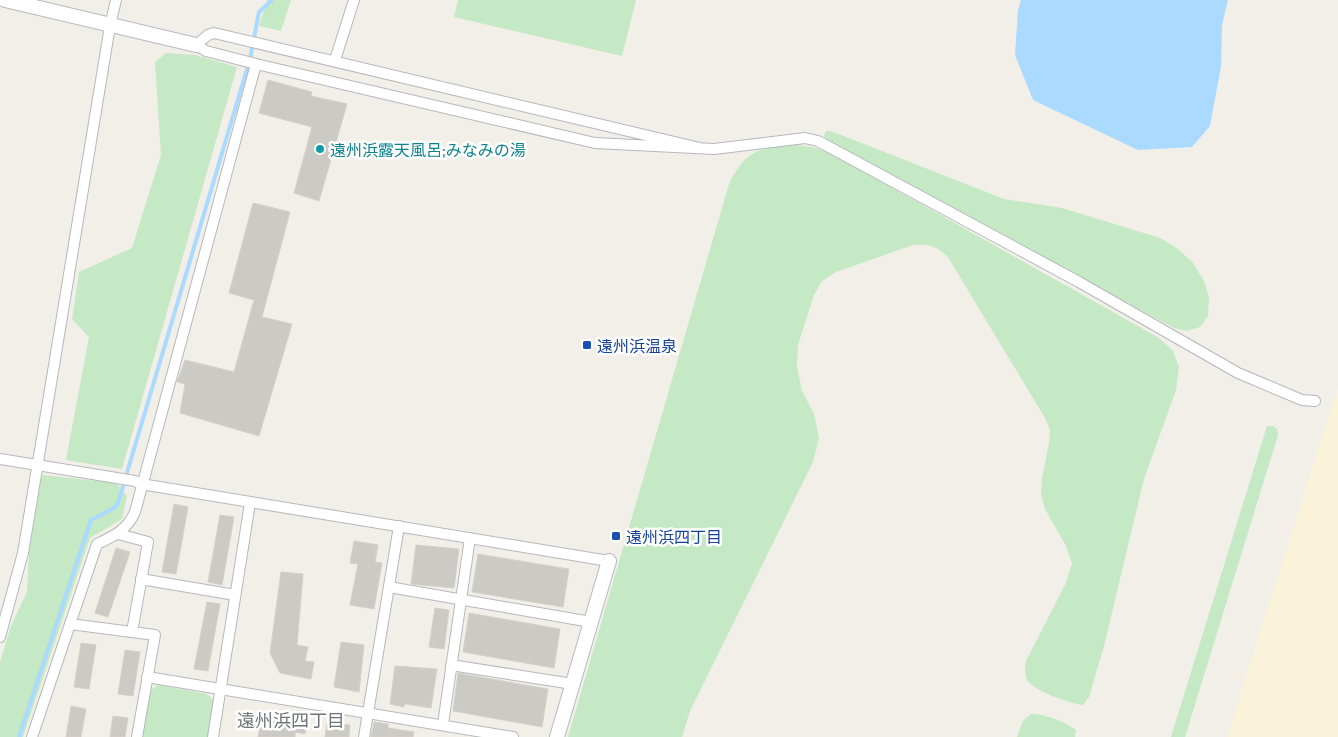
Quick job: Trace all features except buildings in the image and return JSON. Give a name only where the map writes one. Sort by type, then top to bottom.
[{"type":"street","points":[[5,0],[196,45],[206,51],[256,64],[594,143],[714,149],[805,138],[818,141],[1079,282],[1238,373],[1302,400],[1315,401]]},
{"type":"street","points":[[0,637],[23,553],[110,26],[116,0]]},
{"type":"street","points":[[335,60],[354,0]]},
{"type":"street","points":[[196,45],[208,35],[214,33],[335,60],[700,148]]},
{"type":"street","points":[[32,737],[97,544],[118,534],[130,524],[135,512],[141,484],[256,64]]},
{"type":"street","points":[[0,459],[135,481],[141,484],[250,503],[609,561],[557,737]]},
{"type":"street","points":[[213,737],[250,503]]},
{"type":"street","points":[[364,737],[399,526]]},
{"type":"street","points":[[118,534],[148,542],[132,632]]},
{"type":"street","points":[[443,724],[470,538]]},
{"type":"street","points":[[141,579],[235,595]]},
{"type":"street","points":[[389,587],[591,622]]},
{"type":"street","points":[[70,624],[155,635],[137,737]]},
{"type":"street","points":[[451,664],[572,684]]},
{"type":"street","points":[[147,677],[443,724],[513,737]]},
{"type":"green space","points":[[267,0],[291,0],[281,31],[259,26]]},
{"type":"green space","points":[[458,0],[636,0],[622,56],[454,17]]},
{"type":"green space","points":[[166,53],[195,55],[237,67],[122,469],[66,460],[89,337],[72,319],[79,272],[132,248],[161,155],[155,62]]},
{"type":"green space","points":[[826,131],[831,131],[1004,199],[1062,208],[1160,238],[1178,249],[1193,263],[1204,281],[1209,297],[1208,316],[1200,327],[1187,331],[1174,328],[827,140],[824,136]]},
{"type":"green space","points":[[798,145],[816,148],[832,154],[1159,338],[1173,351],[1179,367],[1176,390],[1144,479],[1104,646],[1089,697],[1083,705],[1062,700],[1037,689],[1028,681],[1025,674],[1026,661],[1066,583],[1072,563],[1066,546],[1045,509],[1041,495],[1050,430],[1045,418],[948,257],[932,246],[918,244],[836,272],[822,281],[814,295],[798,345],[797,367],[802,391],[814,414],[819,438],[813,462],[690,711],[682,737],[568,737],[729,184],[742,163],[756,152],[774,147]]},
{"type":"green space","points":[[1267,426],[1273,426],[1277,429],[1278,435],[1185,737],[1171,737]]},
{"type":"green space","points":[[42,475],[116,483],[127,496],[122,519],[90,538],[23,737],[0,737],[0,662],[11,626],[27,592],[29,553]]},
{"type":"green space","points":[[158,685],[207,694],[215,702],[208,737],[142,737],[150,691]]},
{"type":"green space","points":[[1031,714],[1048,717],[1066,724],[1076,730],[1075,737],[1017,737],[1023,721]]},
{"type":"sand","points":[[1338,387],[1338,737],[1227,737]]},
{"type":"water","points":[[1021,0],[1228,0],[1222,25],[1221,66],[1210,126],[1192,147],[1138,150],[1033,100],[1015,55],[1018,10]]},
{"type":"waterway","points":[[19,737],[91,520],[114,508],[118,503],[250,59],[259,12],[272,0]]},
{"type":"place","name":"遠州浜露天風呂;みなみの湯","points":[[320,149]]},
{"type":"place","name":"遠州浜温泉","points":[[587,345]]},
{"type":"place","name":"遠州浜四丁目","points":[[616,536]]},
{"type":"district","name":"遠州浜四丁目","points":[[291,720]]}]
